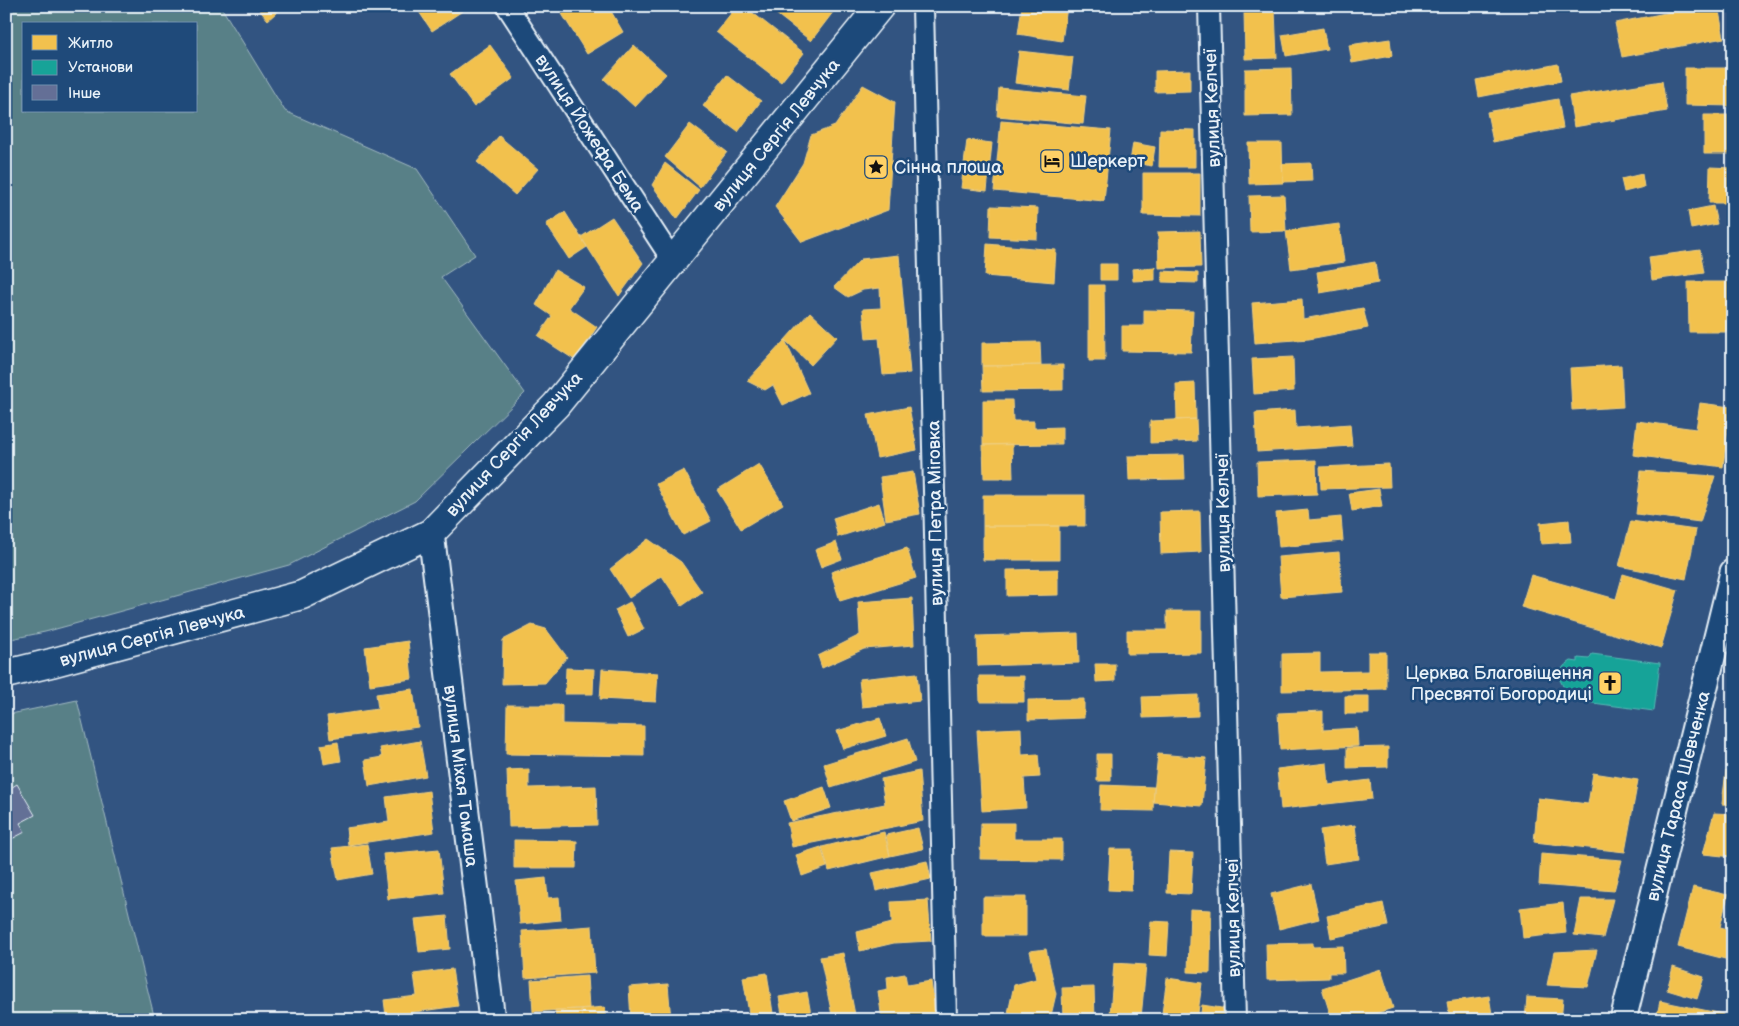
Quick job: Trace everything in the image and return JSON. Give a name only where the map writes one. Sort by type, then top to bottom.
[{"type":"main road","name":"вулиця Сергія Левчука","points":[[6,674],[302,595],[430,533],[556,405],[880,6]]},
{"type":"street","name":"вулиця Йожефа Бема","points":[[507,6],[673,261]]},
{"type":"street","name":"вулиця Петра Міговка","points":[[923,6],[946,1020]]},
{"type":"street","name":"вулиця Келчеї","points":[[1209,6],[1235,1020]]},
{"type":"street","name":"вулиця Міхая Томаша","points":[[430,533],[492,1020]]},
{"type":"street","name":"вулиця Тараса Шевченка","points":[[1623,1020],[1733,572]]},
{"type":"green space","points":[[6,6],[218,6],[223,10],[285,111],[417,169],[475,255],[441,277],[525,393],[415,501],[289,565],[45,632],[6,640]]},
{"type":"green space","points":[[77,700],[155,1020],[6,1020],[6,715]]},
{"type":"building: Житло","points":[[256,6],[284,6],[268,20]]},
{"type":"building: Житло","points":[[415,6],[470,6],[432,31]]},
{"type":"building: Житло","points":[[574,6],[608,6],[623,32],[587,54],[562,14]]},
{"type":"building: Житло","points":[[737,6],[744,6],[804,53],[781,82],[716,32]]},
{"type":"building: Житло","points":[[766,6],[837,6],[837,7],[811,41]]},
{"type":"building: Житло","points":[[1022,6],[1067,7],[1062,41],[1018,34]]},
{"type":"building: Житло","points":[[1701,6],[1718,6],[1724,38],[1622,57],[1615,23]]},
{"type":"building: Житло","points":[[1275,10],[1277,58],[1245,59],[1244,11]]},
{"type":"building: Житло","points":[[1323,28],[1327,49],[1286,56],[1282,35]]},
{"type":"building: Житло","points":[[1390,39],[1392,56],[1352,63],[1349,45]]},
{"type":"building: Житло","points":[[490,45],[514,78],[474,107],[450,74]]},
{"type":"building: Житло","points":[[634,45],[666,74],[635,107],[604,79]]},
{"type":"building: Житло","points":[[1019,51],[1073,57],[1069,90],[1015,83]]},
{"type":"building: Житло","points":[[1558,64],[1561,81],[1479,97],[1476,80]]},
{"type":"building: Житло","points":[[1291,68],[1292,115],[1245,116],[1245,69]]},
{"type":"building: Житло","points":[[1685,68],[1733,68],[1733,106],[1685,105]]},
{"type":"building: Житло","points":[[1190,70],[1190,91],[1155,92],[1155,71]]},
{"type":"building: Житло","points":[[727,75],[761,101],[738,132],[703,106]]},
{"type":"building: Житло","points":[[1662,81],[1667,111],[1574,127],[1569,96]]},
{"type":"building: Житло","points":[[863,85],[895,102],[888,210],[802,242],[775,207],[803,163],[811,135],[835,126]]},
{"type":"building: Житло","points":[[999,88],[1086,96],[1083,124],[997,116]]},
{"type":"building: Житло","points":[[1558,99],[1563,128],[1493,142],[1487,112]]},
{"type":"building: Житло","points":[[1704,115],[1733,115],[1733,154],[1704,154]]},
{"type":"building: Житло","name":"Шеркерт","points":[[1001,121],[1111,130],[1104,201],[994,191]]},
{"type":"building: Житло","points":[[690,124],[727,152],[700,187],[665,157]]},
{"type":"building: Житло","points":[[1160,129],[1195,130],[1195,167],[1159,167]]},
{"type":"building: Житло","points":[[499,136],[538,169],[515,195],[477,162]]},
{"type":"building: Житло","points":[[967,140],[992,143],[987,191],[961,188]]},
{"type":"building: Житло","points":[[1133,143],[1155,147],[1152,166],[1130,162]]},
{"type":"building: Житло","points":[[1248,143],[1282,143],[1283,183],[1249,184]]},
{"type":"building: Житло","points":[[665,163],[699,190],[677,219],[652,185]]},
{"type":"building: Житло","points":[[1311,163],[1312,181],[1283,182],[1282,164]]},
{"type":"building: Житло","points":[[1710,167],[1733,168],[1733,203],[1709,203]]},
{"type":"building: Житло","points":[[1143,173],[1200,173],[1200,216],[1143,215]]},
{"type":"building: Житло","points":[[1642,174],[1644,187],[1624,192],[1621,179]]},
{"type":"building: Житло","points":[[1284,195],[1286,231],[1250,232],[1249,196]]},
{"type":"building: Житло","points":[[991,206],[1038,208],[1037,239],[990,237]]},
{"type":"building: Житло","points":[[1713,206],[1717,224],[1691,229],[1688,211]]},
{"type":"building: Житло","points":[[565,212],[587,247],[569,259],[546,224]]},
{"type":"building: Житло","points":[[612,217],[643,263],[619,296],[581,237]]},
{"type":"building: Житло","points":[[1733,217],[1733,264],[1725,263]]},
{"type":"building: Житло","points":[[1339,224],[1344,262],[1291,269],[1286,231]]},
{"type":"building: Житло","points":[[1200,231],[1201,267],[1159,268],[1158,232]]},
{"type":"building: Житло","points":[[987,244],[1056,250],[1054,282],[985,276]]},
{"type":"building: Житло","points":[[1700,250],[1704,273],[1652,280],[1649,257]]},
{"type":"building: Житло","points":[[899,255],[910,373],[883,375],[879,338],[866,339],[863,309],[881,308],[880,288],[863,290],[848,297],[834,287],[861,259]]},
{"type":"building: Житло","points":[[1375,262],[1378,283],[1320,293],[1317,272]]},
{"type":"building: Житло","points":[[1100,264],[1117,264],[1117,280],[1100,280]]},
{"type":"building: Житло","points":[[1155,267],[1155,280],[1133,281],[1132,269]]},
{"type":"building: Житло","points":[[555,270],[584,287],[569,308],[597,327],[575,360],[538,336],[552,316],[536,305]]},
{"type":"building: Житло","points":[[1162,271],[1198,273],[1198,283],[1162,282]]},
{"type":"building: Житло","points":[[1688,282],[1733,282],[1733,332],[1689,332]]},
{"type":"building: Житло","points":[[1089,285],[1104,285],[1105,361],[1089,361]]},
{"type":"building: Житло","points":[[1302,299],[1303,319],[1363,308],[1368,328],[1309,339],[1255,343],[1252,303]]},
{"type":"building: Житло","points":[[1144,310],[1193,311],[1191,352],[1122,351],[1122,326],[1144,326]]},
{"type":"building: Житло","points":[[810,312],[837,337],[811,365],[785,340]]},
{"type":"building: Житло","points":[[785,340],[809,393],[783,405],[773,385],[765,390],[747,381]]},
{"type":"building: Житло","points":[[1040,342],[1041,365],[982,366],[982,343]]},
{"type":"building: Житло","points":[[1293,357],[1294,391],[1254,394],[1252,359]]},
{"type":"building: Житло","points":[[1063,365],[1063,390],[983,391],[982,366]]},
{"type":"building: Житло","points":[[1621,365],[1623,407],[1572,410],[1570,368]]},
{"type":"building: Житло","points":[[1195,383],[1196,419],[1177,420],[1176,384]]},
{"type":"building: Житло","points":[[983,400],[1012,400],[1013,421],[1034,421],[1034,428],[1062,427],[1062,444],[983,445]]},
{"type":"building: Житло","points":[[1700,403],[1731,407],[1723,467],[1633,455],[1637,421],[1696,429]]},
{"type":"building: Житло","points":[[909,407],[917,450],[877,458],[868,415]]},
{"type":"building: Житло","points":[[1295,410],[1296,428],[1350,424],[1352,446],[1257,452],[1255,413]]},
{"type":"building: Житло","points":[[1196,419],[1197,441],[1150,443],[1150,421]]},
{"type":"building: Житло","points":[[1012,444],[1013,478],[984,478],[983,445]]},
{"type":"building: Житло","points":[[1184,455],[1185,479],[1129,480],[1128,456]]},
{"type":"building: Житло","points":[[1316,460],[1317,494],[1258,496],[1257,462]]},
{"type":"building: Житло","points":[[759,464],[783,504],[741,529],[717,490]]},
{"type":"building: Житло","points":[[1389,464],[1390,487],[1321,489],[1320,467]]},
{"type":"building: Житло","points":[[684,470],[711,521],[683,535],[656,484]]},
{"type":"building: Житло","points":[[1641,471],[1715,476],[1700,522],[1636,514]]},
{"type":"building: Житло","points":[[913,472],[920,514],[886,520],[880,477]]},
{"type":"building: Житло","points":[[1379,489],[1382,506],[1352,511],[1349,493]]},
{"type":"building: Житло","points":[[983,495],[1085,495],[1085,526],[983,526]]},
{"type":"building: Житло","points":[[879,503],[885,522],[838,537],[833,518]]},
{"type":"building: Житло","points":[[1308,510],[1309,520],[1341,517],[1343,541],[1279,547],[1276,513]]},
{"type":"building: Житло","points":[[1200,511],[1201,552],[1161,554],[1160,512]]},
{"type":"building: Житло","points":[[1569,520],[1571,542],[1541,544],[1540,523]]},
{"type":"building: Житло","points":[[1631,521],[1696,530],[1686,579],[1619,566]]},
{"type":"building: Житло","points":[[983,526],[1059,526],[1059,560],[983,560]]},
{"type":"building: Житло","points":[[648,539],[681,562],[702,592],[682,606],[662,576],[629,598],[610,569]]},
{"type":"building: Житло","points":[[836,542],[842,559],[821,567],[815,550]]},
{"type":"building: Житло","points":[[907,548],[916,578],[840,601],[831,572]]},
{"type":"building: Житло","points":[[1339,552],[1342,592],[1281,597],[1278,557]]},
{"type":"building: Житло","points":[[1058,569],[1058,595],[1007,596],[1007,570]]},
{"type":"building: Житло","points":[[1623,574],[1678,590],[1661,648],[1521,607],[1531,575],[1616,599]]},
{"type":"building: Житло","points":[[912,598],[914,645],[864,649],[822,668],[818,656],[860,635],[858,602]]},
{"type":"building: Житло","points":[[630,602],[644,629],[628,637],[615,610]]},
{"type":"building: Житло","points":[[1167,611],[1201,611],[1201,653],[1127,654],[1127,630],[1167,630]]},
{"type":"building: Житло","points":[[532,625],[546,629],[567,657],[545,683],[502,684],[503,640]]},
{"type":"building: Житло","points":[[1078,633],[1079,663],[978,666],[977,636]]},
{"type":"building: Житло","points":[[408,641],[412,679],[370,685],[365,647]]},
{"type":"building: Житло","points":[[1368,652],[1386,652],[1386,689],[1282,691],[1282,654],[1320,653],[1320,672],[1368,671]]},
{"type":"building: Житло","points":[[1095,664],[1115,664],[1115,681],[1096,682]]},
{"type":"building: Житло","points":[[566,668],[594,669],[593,694],[565,694]]},
{"type":"building: Житло","points":[[602,669],[658,673],[656,702],[600,699]]},
{"type":"building: Житло","points":[[917,673],[920,701],[862,707],[859,679]]},
{"type":"building: Житло","points":[[979,676],[1024,676],[1024,702],[980,702]]},
{"type":"building: Житло","points":[[413,689],[418,727],[330,739],[327,716],[378,709],[376,694]]},
{"type":"building: Житло","points":[[1198,695],[1198,716],[1143,718],[1142,697]]},
{"type":"building: Житло","points":[[1345,696],[1369,696],[1369,714],[1345,714]]},
{"type":"building: Житло","points":[[1084,699],[1084,718],[1028,720],[1028,700]]},
{"type":"building: Житло","points":[[507,705],[562,705],[562,724],[644,726],[644,756],[506,754]]},
{"type":"building: Житло","points":[[1323,711],[1323,730],[1357,728],[1358,746],[1280,750],[1278,713]]},
{"type":"building: Житло","points":[[880,718],[886,736],[843,749],[837,731]]},
{"type":"building: Житло","points":[[1021,728],[1022,755],[1038,754],[1040,777],[1024,778],[1026,808],[982,811],[977,730]]},
{"type":"building: Житло","points":[[908,738],[915,762],[831,788],[824,764]]},
{"type":"building: Житло","points":[[420,741],[426,776],[369,786],[365,760],[382,757],[380,748]]},
{"type":"building: Житло","points":[[338,742],[341,761],[324,764],[321,745]]},
{"type":"building: Житло","points":[[1388,747],[1388,767],[1347,768],[1347,748]]},
{"type":"building: Житло","points":[[1097,754],[1111,754],[1111,781],[1097,781]]},
{"type":"building: Житло","points":[[1158,754],[1206,758],[1202,806],[1153,802]]},
{"type":"building: Житло","points":[[1327,763],[1329,785],[1370,780],[1372,799],[1281,809],[1277,769]]},
{"type":"building: Житло","points":[[529,769],[529,788],[596,786],[597,825],[509,827],[507,770]]},
{"type":"building: Житло","points":[[919,771],[923,821],[792,847],[787,823],[885,804],[881,779]]},
{"type":"building: Житло","points":[[1726,771],[1733,772],[1733,805],[1722,804]]},
{"type":"building: Житло","points":[[1593,773],[1638,780],[1625,852],[1534,842],[1538,798],[1588,804]]},
{"type":"building: Житло","points":[[1101,785],[1154,787],[1153,811],[1100,810]]},
{"type":"building: Житло","points":[[824,787],[831,808],[791,821],[784,801]]},
{"type":"building: Житло","points":[[429,791],[434,832],[348,845],[346,828],[389,822],[386,797]]},
{"type":"building: Житло","points":[[1714,813],[1733,814],[1733,857],[1703,854]]},
{"type":"building: Житло","points":[[981,823],[1014,823],[1014,839],[1062,839],[1062,860],[980,859]]},
{"type":"building: Житло","points":[[1355,825],[1359,859],[1325,864],[1320,830]]},
{"type":"building: Житло","points":[[918,828],[923,849],[890,856],[886,835]]},
{"type":"building: Житло","points":[[884,832],[890,856],[829,871],[822,847]]},
{"type":"building: Житло","points":[[514,840],[577,841],[576,868],[514,868]]},
{"type":"building: Житло","points":[[367,844],[372,874],[338,880],[332,848]]},
{"type":"building: Житло","points":[[821,847],[827,867],[802,876],[796,855]]},
{"type":"building: Житло","points":[[439,849],[444,893],[388,899],[383,854]]},
{"type":"building: Житло","points":[[1110,849],[1132,849],[1131,891],[1108,890]]},
{"type":"building: Житло","points":[[1169,852],[1193,853],[1191,894],[1167,893]]},
{"type":"building: Житло","points":[[1541,854],[1622,860],[1614,891],[1539,885]]},
{"type":"building: Житло","points":[[927,861],[931,879],[876,891],[872,873]]},
{"type":"building: Житло","points":[[546,878],[548,898],[559,897],[561,920],[520,924],[516,881]]},
{"type":"building: Житло","points":[[1311,884],[1319,919],[1279,929],[1271,894]]},
{"type":"building: Житло","points":[[1693,887],[1728,895],[1720,927],[1733,930],[1733,961],[1678,947]]},
{"type":"building: Житло","points":[[983,897],[1026,897],[1026,936],[983,936]]},
{"type":"building: Житло","points":[[1581,899],[1613,899],[1603,938],[1574,935]]},
{"type":"building: Житло","points":[[928,900],[931,941],[894,943],[860,951],[857,932],[892,923],[891,902]]},
{"type":"building: Житло","points":[[1383,903],[1388,926],[1331,938],[1327,916]]},
{"type":"building: Житло","points":[[1563,903],[1566,933],[1523,938],[1520,908]]},
{"type":"building: Житло","points":[[1190,909],[1211,910],[1210,973],[1188,972]]},
{"type":"building: Житло","points":[[447,916],[450,949],[419,952],[415,919]]},
{"type":"building: Житло","points":[[1151,921],[1169,922],[1167,956],[1149,955]]},
{"type":"building: Житло","points":[[592,926],[595,973],[525,978],[522,931]]},
{"type":"building: Житло","points":[[1313,943],[1313,947],[1343,946],[1344,973],[1329,973],[1329,978],[1267,980],[1266,944]]},
{"type":"building: Житло","points":[[1046,949],[1056,994],[1050,1020],[1040,1020],[1008,1013],[1014,985],[1036,979],[1030,951]]},
{"type":"building: Житло","points":[[1597,950],[1588,987],[1547,985],[1554,952]]},
{"type":"building: Житло","points":[[843,953],[856,1020],[833,1020],[820,957]]},
{"type":"building: Житло","points":[[1114,963],[1146,965],[1141,1018],[1110,1015]]},
{"type":"building: Житло","points":[[1673,967],[1704,977],[1697,999],[1667,990]]},
{"type":"building: Житло","points":[[452,969],[458,1006],[386,1016],[384,1000],[417,996],[414,974]]},
{"type":"building: Житло","points":[[1381,969],[1393,1008],[1356,1020],[1332,1020],[1322,988]]},
{"type":"building: Житло","points":[[767,973],[774,1020],[750,1020],[743,977]]},
{"type":"building: Житло","points":[[905,974],[907,985],[931,981],[936,1020],[882,1020],[878,991],[888,989],[887,977]]},
{"type":"building: Житло","points":[[587,976],[589,1008],[533,1012],[531,980]]},
{"type":"building: Житло","points":[[1167,978],[1202,983],[1197,1020],[1161,1020]]},
{"type":"building: Житло","points":[[668,984],[671,1020],[631,1020],[629,987]]},
{"type":"building: Житло","points":[[1094,987],[1095,1020],[1063,1020],[1062,988]]},
{"type":"building: Житло","points":[[807,992],[812,1020],[783,1020],[779,997]]},
{"type":"building: Житло","points":[[1489,996],[1493,1020],[1450,1020],[1447,1002]]},
{"type":"building: Житло","points":[[1527,997],[1563,999],[1561,1020],[1525,1020]]},
{"type":"building: Житло","points":[[1660,1001],[1723,1014],[1721,1020],[1656,1020]]},
{"type":"building: Житло","points":[[1202,1005],[1228,1009],[1228,1020],[1200,1020]]},
{"type":"building: Житло","points":[[605,1007],[606,1020],[582,1020],[581,1009]]},
{"type":"building: Житло","points":[[581,1009],[582,1020],[556,1020],[555,1010]]},
{"type":"building: Установи","name":"Церква Благовіщення Пресвятої Богородиці","points":[[1592,654],[1660,663],[1654,711],[1585,702],[1581,697],[1571,695],[1564,688],[1560,680],[1560,672],[1571,661],[1578,662],[1578,658],[1589,659]]},
{"type":"building: Інше","points":[[17,784],[35,815],[20,823],[25,832],[6,842],[6,791]]},
{"type":"place","name":"Шеркерт","points":[[1052,161]]},
{"type":"place","name":"Сінна площа","points":[[876,167]]},
{"type":"place","name":"Церква Благовіщення Пресвятої Богородиці","points":[[1610,683]]}]
